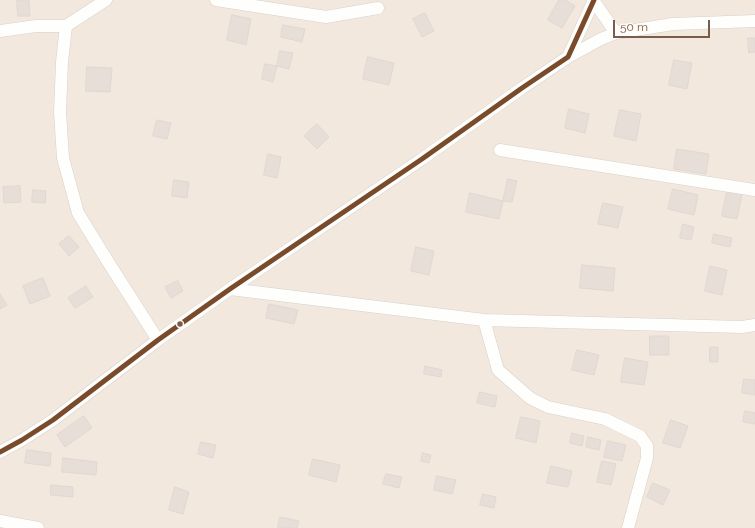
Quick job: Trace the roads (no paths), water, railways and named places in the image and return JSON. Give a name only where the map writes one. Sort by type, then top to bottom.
[{"type":"street","points":[[0,31],[36,26],[66,26],[106,0]]},
{"type":"street","points":[[216,0],[326,17],[378,8]]},
{"type":"street","points":[[594,0],[616,33]]},
{"type":"street","points":[[568,57],[594,0]]},
{"type":"street","points":[[0,452],[53,420],[158,340],[230,288],[568,57],[601,39],[616,33],[673,24],[755,21]]},
{"type":"street","points":[[66,26],[62,62],[60,112],[63,158],[78,213],[158,340]]},
{"type":"street","points":[[500,150],[755,190]]},
{"type":"street","points":[[230,288],[484,320],[742,327],[755,325]]},
{"type":"street","points":[[484,320],[498,370],[530,398],[548,407],[605,419],[640,436],[647,446],[647,458],[628,528]]},
{"type":"street","points":[[0,521],[38,528]]}]
